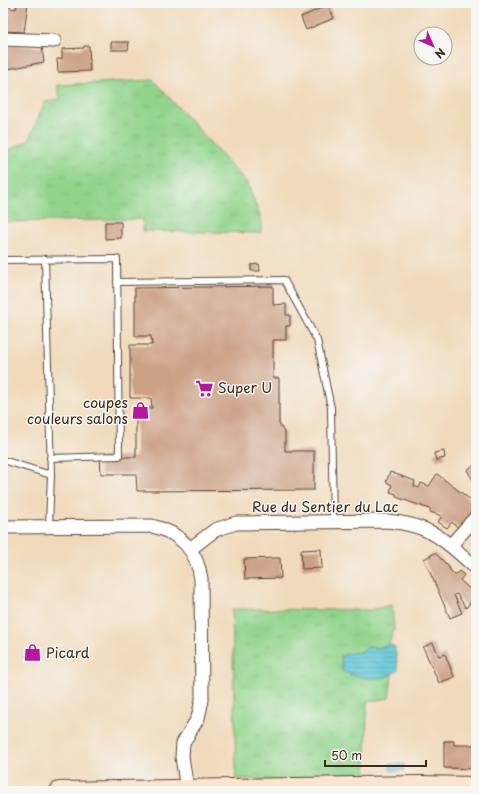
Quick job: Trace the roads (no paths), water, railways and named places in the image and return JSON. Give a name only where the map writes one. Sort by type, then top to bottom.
[{"type":"street","points":[[3,39],[54,41]]},
{"type":"street","points":[[451,545],[476,517]]},
{"type":"street","name":"Rue du Sentier du Lac","points":[[190,549],[209,534],[225,525],[236,523],[333,521],[406,522],[428,530],[451,545],[476,568]]},
{"type":"street","points":[[3,527],[152,526],[173,534],[190,549],[199,566],[201,579],[202,700],[198,718],[183,742],[182,757],[187,789]]},
{"type":"street","points":[[59,791],[418,785],[476,786]]},
{"type":"lane","points":[[45,259],[51,475],[49,526]]},
{"type":"lane","points":[[3,260],[117,259],[119,456],[50,458]]},
{"type":"lane","points":[[118,282],[284,280],[317,340],[319,348],[330,408],[333,521]]},
{"type":"lane","points":[[3,460],[51,475]]},
{"type":"water","points":[[389,644],[395,647],[398,670],[392,674],[385,677],[371,678],[356,676],[342,671],[341,656],[362,651],[370,646],[378,648]]},
{"type":"water","points":[[390,764],[404,764],[404,771],[390,771]]},
{"type":"place","name":"Super U","points":[[205,388]]},
{"type":"place","name":"coupes couleurs salons","points":[[141,411]]},
{"type":"place","name":"Picard","points":[[33,653]]}]
